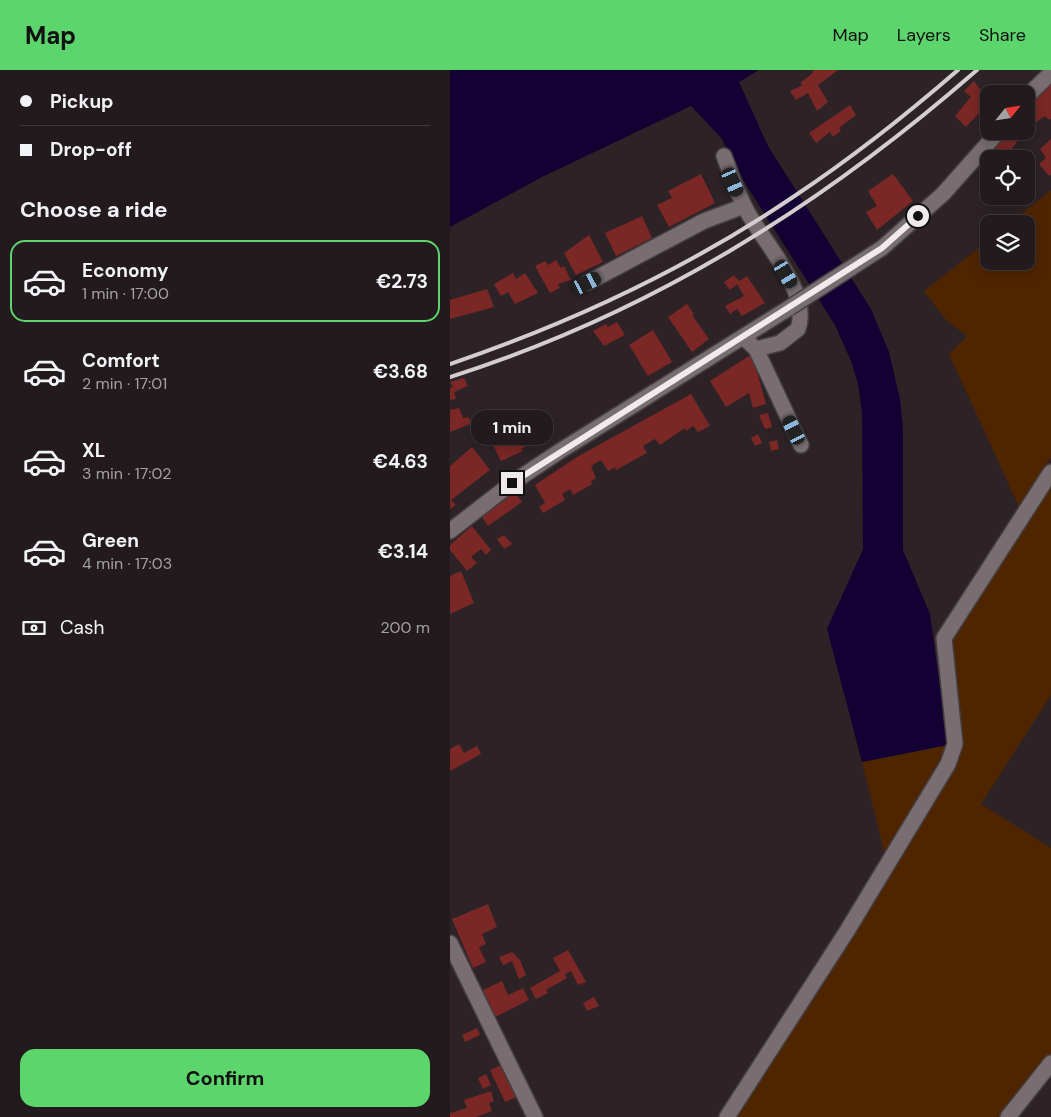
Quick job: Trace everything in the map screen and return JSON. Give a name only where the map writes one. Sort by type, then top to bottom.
[{"type":"street","points":[[1035,89],[1051,73]]},
{"type":"street","points":[[450,531],[512,483],[560,451],[882,248],[943,194],[990,140]]},
{"type":"street","points":[[724,156],[744,206],[796,290],[801,306],[800,323],[794,334],[780,343],[756,349]]},
{"type":"street","points":[[587,283],[704,221],[744,206]]},
{"type":"street","points":[[743,336],[756,349],[801,445]]},
{"type":"street","points":[[727,1117],[847,931],[948,764],[955,744],[944,638],[1051,472]]},
{"type":"street","points":[[450,943],[535,1117]]},
{"type":"street","points":[[1008,1117],[1051,1063]]},
{"type":"shaded area","points":[[450,70],[759,70],[739,82],[768,146],[871,309],[889,352],[900,399],[903,428],[903,550],[930,614],[948,745],[862,762],[827,629],[863,549],[862,413],[858,384],[851,361],[835,325],[736,169],[722,139],[691,106],[542,177],[450,227]]},
{"type":"shaded area","points":[[1051,190],[1051,457],[1019,507],[949,354],[967,336],[946,320],[924,291],[980,247],[980,270],[1035,270],[1035,215],[1020,215],[1035,205]]},
{"type":"shaded area","points":[[1051,486],[1051,695],[981,804],[1051,848],[1051,1060],[998,1117],[731,1117],[952,766],[951,642]]},
{"type":"shaded area","points":[[948,745],[885,855],[862,762]]},
{"type":"building","points":[[814,70],[838,70],[818,85],[828,102],[817,111],[808,93],[796,100],[790,91],[803,85],[800,83],[813,73]]},
{"type":"building","points":[[974,81],[980,89],[980,112],[966,127],[955,116],[971,97],[964,91]]},
{"type":"building","points":[[1051,81],[1051,119],[1049,120],[1045,116],[1035,123],[1035,96]]},
{"type":"building","points":[[850,105],[856,115],[839,128],[841,131],[833,137],[830,132],[816,143],[809,133]]},
{"type":"building","points":[[1051,139],[1051,175],[1049,176],[1039,164],[1046,158],[1040,149]]},
{"type":"building","points":[[997,140],[1018,140],[1011,150],[990,150]]},
{"type":"building","points":[[701,174],[715,203],[669,227],[657,205],[672,198],[668,191]]},
{"type":"building","points":[[893,174],[913,201],[877,230],[866,212],[877,206],[868,191]]},
{"type":"building","points":[[642,216],[652,238],[616,256],[605,233]]},
{"type":"building","points":[[589,235],[603,262],[576,275],[564,253]]},
{"type":"building","points":[[556,260],[561,268],[564,266],[571,280],[558,284],[560,288],[550,293],[535,266],[545,261],[548,265]]},
{"type":"building","points":[[513,273],[516,279],[525,273],[538,293],[515,304],[508,292],[501,296],[494,284]]},
{"type":"building","points":[[734,275],[739,281],[747,276],[765,303],[742,316],[737,309],[730,314],[725,306],[744,296],[737,284],[730,290],[724,282]]},
{"type":"building","points":[[487,289],[494,307],[450,319],[450,300]]},
{"type":"building","points":[[687,304],[694,314],[692,315],[709,339],[692,352],[668,317]]},
{"type":"building","points":[[617,322],[625,335],[604,346],[593,331],[606,324],[608,327]]},
{"type":"building","points":[[653,330],[672,362],[648,376],[629,345]]},
{"type":"building","points":[[752,354],[766,404],[753,408],[749,393],[726,407],[710,381]]},
{"type":"building","points":[[464,378],[468,386],[454,392],[456,399],[450,400],[450,388],[453,387],[450,382]]},
{"type":"building","points":[[691,394],[710,426],[698,432],[693,426],[686,431],[685,428],[660,445],[655,439],[643,446],[647,453],[616,470],[615,467],[608,471],[601,460],[591,466],[596,478],[591,481],[592,484],[573,495],[570,489],[562,494],[565,500],[543,513],[539,507],[545,503],[535,485],[577,457]]},
{"type":"building","points":[[459,408],[463,418],[469,417],[471,424],[450,432],[450,410]]},
{"type":"building","points":[[530,410],[543,437],[521,449],[523,451],[501,461],[488,435],[485,437],[481,428],[494,421],[503,437],[509,434],[505,427],[515,422],[514,418]]},
{"type":"building","points":[[768,413],[772,427],[765,429],[759,415]]},
{"type":"building","points":[[758,434],[762,443],[755,446],[751,438]]},
{"type":"building","points":[[777,440],[779,449],[771,451],[769,442]]},
{"type":"building","points":[[472,447],[490,470],[451,500],[456,505],[450,509],[450,466]]},
{"type":"building","points":[[513,490],[522,502],[488,526],[480,514]]},
{"type":"building","points":[[472,526],[491,550],[486,555],[481,549],[471,557],[477,563],[467,571],[450,550],[450,545]]},
{"type":"building","points":[[504,535],[512,544],[504,549],[497,539]]},
{"type":"building","points":[[461,571],[474,603],[450,614],[450,576]]},
{"type":"building","points":[[459,744],[464,753],[477,746],[481,754],[450,771],[450,749]]},
{"type":"building","points":[[488,904],[497,927],[482,934],[486,944],[479,947],[486,962],[473,968],[452,919]]},
{"type":"building","points":[[568,950],[586,982],[578,985],[571,971],[565,974],[567,978],[546,990],[548,993],[536,999],[530,988],[560,971],[553,958]]},
{"type":"building","points":[[512,952],[520,960],[526,975],[519,979],[512,961],[503,965],[499,957]]},
{"type":"building","points":[[502,981],[508,995],[523,988],[529,1000],[495,1017],[483,990]]},
{"type":"building","points":[[594,997],[599,1006],[587,1011],[583,1003]]},
{"type":"building","points":[[477,1028],[480,1035],[465,1042],[462,1035]]},
{"type":"building","points":[[501,1065],[516,1097],[505,1102],[490,1070]]},
{"type":"building","points":[[486,1074],[491,1085],[483,1089],[478,1078]]},
{"type":"building","points":[[491,1091],[494,1101],[489,1103],[492,1111],[476,1117],[450,1117],[450,1113],[467,1108],[464,1100]]},
{"type":"railway","points":[[450,364],[495,348],[585,311],[629,291],[714,246],[796,195],[859,151],[958,70]]},
{"type":"railway","points":[[450,377],[523,351],[594,322],[663,288],[729,251],[794,211],[856,167],[977,70]]},
{"type":"route","points":[[512,483],[882,248],[918,216]]}]
